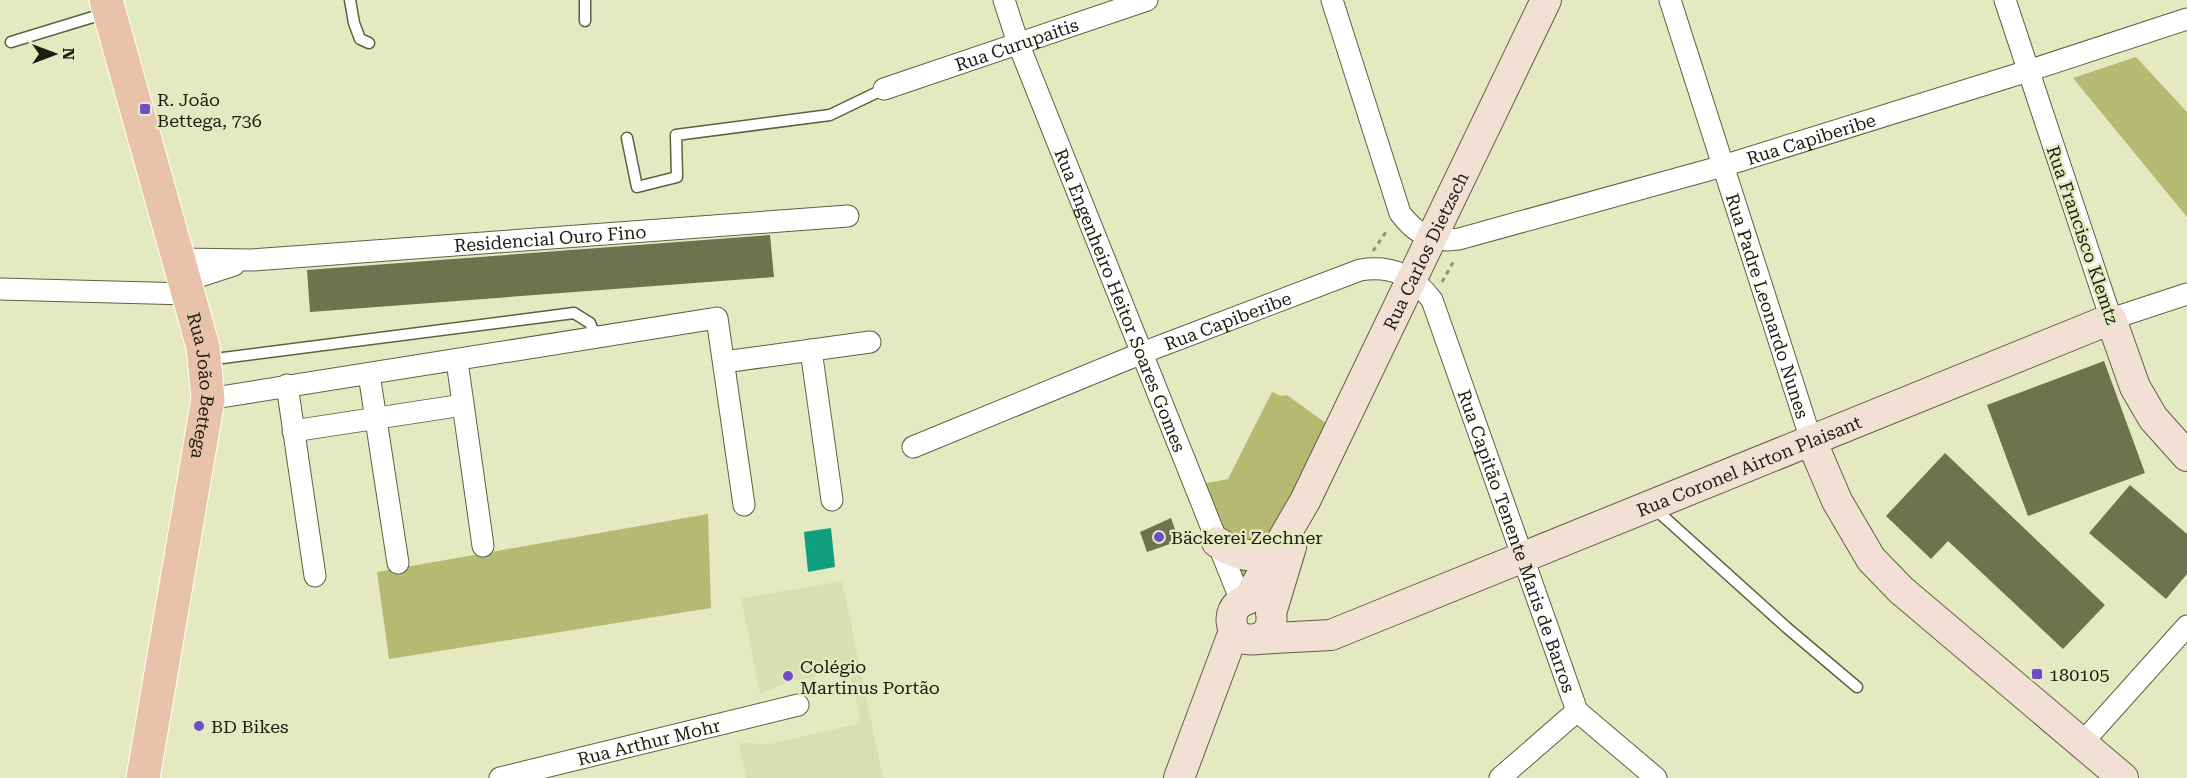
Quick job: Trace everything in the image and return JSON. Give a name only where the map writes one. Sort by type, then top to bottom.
[{"type":"main road","name":"Rua João Bettega","points":[[107,6],[203,347],[208,399],[143,778]]},
{"type":"street","name":"Rua Engenheiro Heitor Soares Gomes","points":[[1004,0],[1018,43],[1218,542],[1253,604]]},
{"type":"street","name":"Rua Curupaitis","points":[[884,89],[1147,0]]},
{"type":"street","points":[[1332,0],[1400,213],[1415,230],[1431,238]]},
{"type":"street","name":"Rua Carlos Dietzsch","points":[[1253,604],[1305,501],[1546,0]]},
{"type":"street","name":"Rua Padre Leonardo Nunes","points":[[1670,0],[1811,440],[1837,501],[1871,559],[1901,590],[2123,778]]},
{"type":"street","name":"Rua Francisco Klemtz","points":[[2005,0],[2135,387],[2153,418],[2187,456]]},
{"type":"street","name":"Rua Capiberibe","points":[[1431,238],[1450,240],[1467,236],[1723,166],[2187,19]]},
{"type":"street","name":"Residencial Ouro Fino","points":[[0,290],[184,278],[252,260],[848,216]]},
{"type":"street","name":"Rua Capiberibe","points":[[913,447],[1142,353],[1360,270],[1381,268],[1402,273],[1412,279]]},
{"type":"street","name":"Rua Capitão Tenente Maris de Barros","points":[[1412,279],[1432,300],[1577,711],[1656,778]]},
{"type":"street","name":"Rua Coronel Airton Plaisant","points":[[1248,637],[1331,635],[2111,319],[2187,294]]},
{"type":"street","points":[[208,399],[717,318],[744,505]]},
{"type":"street","points":[[724,362],[870,342]]},
{"type":"street","points":[[811,350],[832,500]]},
{"type":"street","points":[[457,361],[483,546]]},
{"type":"street","points":[[369,374],[398,563]]},
{"type":"street","points":[[286,385],[315,576]]},
{"type":"street","points":[[293,431],[463,405]]},
{"type":"street","name":"Rua Carlos Dietzsch","points":[[1253,604],[1275,553],[1305,501]]},
{"type":"street","points":[[1218,542],[1235,552],[1248,555],[1261,556],[1275,553]]},
{"type":"street","points":[[1253,604],[1311,637]]},
{"type":"street","name":"Rua Carlos Dietzsch","points":[[1179,778],[1197,732],[1248,637],[1268,632],[1272,619],[1253,604]]},
{"type":"street","points":[[2083,742],[2187,626]]},
{"type":"street","name":"Rua Arthur Mohr","points":[[500,778],[798,705]]},
{"type":"street","points":[[1500,778],[1577,711]]},
{"type":"lane","points":[[350,0],[354,23],[360,39],[369,43]]},
{"type":"lane","points":[[585,0],[585,21]]},
{"type":"lane","points":[[11,42],[107,6]]},
{"type":"lane","points":[[627,138],[637,187],[677,177],[676,135],[830,115],[884,89]]},
{"type":"lane","points":[[204,361],[574,313],[590,323],[596,338]]},
{"type":"lane","points":[[1652,506],[1786,627],[1857,687]]},
{"type":"path","points":[[1360,270],[1400,213]]},
{"type":"path","points":[[1432,300],[1467,236]]},
{"type":"shaded area","points":[[2136,57],[2187,112],[2187,217],[2073,78]]},
{"type":"shaded area","points":[[1272,392],[1281,396],[1287,395],[1327,424],[1246,595],[1202,484],[1228,479]]},
{"type":"shaded area","points":[[708,514],[711,608],[389,659],[377,572]]},
{"type":"shaded area","name":"Colégio Martinus Portão","points":[[842,581],[883,778],[746,778],[739,743],[770,744],[861,723],[849,670],[789,682],[760,694],[741,598]]},
{"type":"water","points":[[831,528],[835,567],[808,572],[804,532]]},
{"type":"building","points":[[770,235],[774,277],[310,312],[307,270]]},
{"type":"building","points":[[2104,361],[2145,473],[2028,516],[1987,405]]},
{"type":"building","points":[[1945,453],[2105,605],[2063,649],[1948,541],[1931,559],[1886,516]]},
{"type":"building","points":[[2130,485],[2187,534],[2187,574],[2166,599],[2089,533]]},
{"type":"building","name":"Bäckerei Zechner","points":[[1171,518],[1179,541],[1147,552],[1140,532]]},
{"type":"place","name":"R. João Bettega, 736","points":[[145,109]]},
{"type":"place","name":"Bäckerei Zechner","points":[[1159,537]]},
{"type":"place","name":"180105","points":[[2037,674]]},
{"type":"place","name":"Colégio Martinus Portão","points":[[788,676]]},
{"type":"place","name":"BD Bikes","points":[[199,726]]}]
